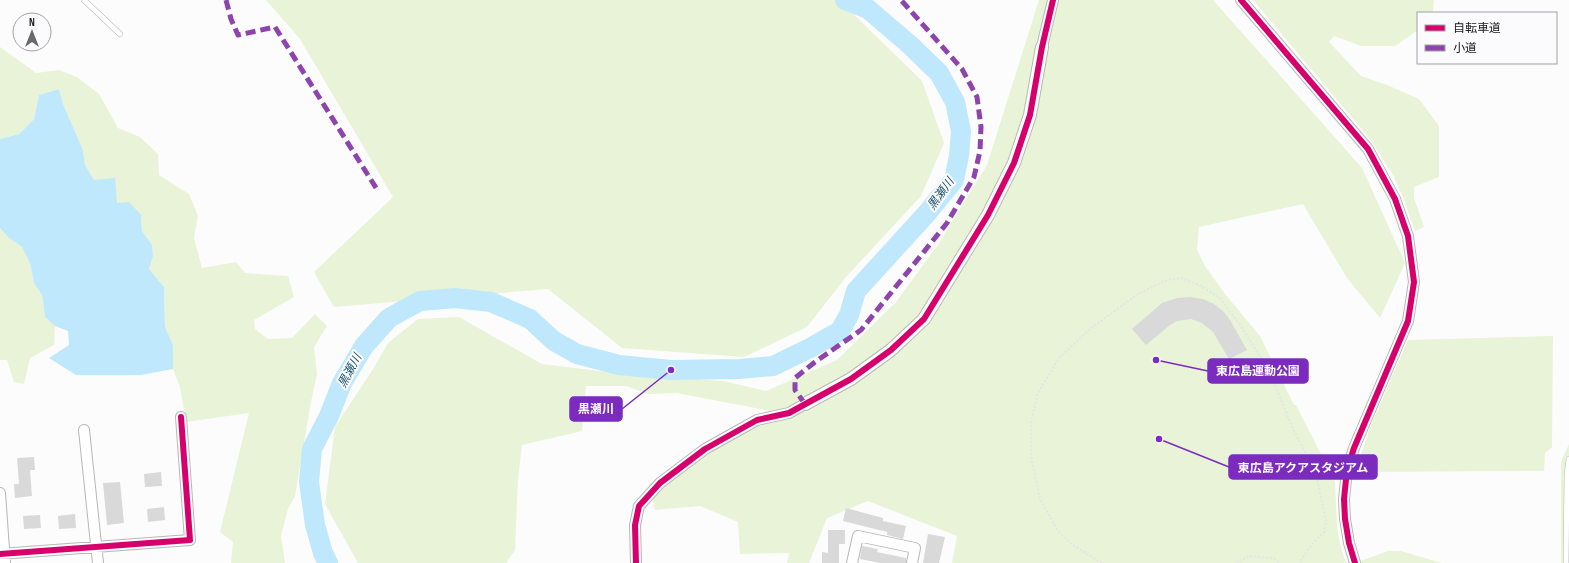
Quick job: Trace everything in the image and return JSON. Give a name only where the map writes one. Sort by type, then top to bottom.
[{"type":"street","points":[[636,563],[635,525],[639,506],[660,483],[705,448],[757,420],[789,413],[851,380],[891,350],[924,319],[988,215],[1014,163],[1030,115],[1042,47],[1053,0]]},
{"type":"street","points":[[1241,0],[1368,149],[1395,199],[1408,236],[1414,282],[1408,321],[1357,441],[1347,470],[1344,499],[1345,520],[1349,543],[1355,563]]},
{"type":"street","points":[[0,494],[3,557],[97,547],[190,540],[181,417]]},
{"type":"street","points":[[84,430],[98,563]]},
{"type":"street","points":[[852,563],[858,536],[915,548],[912,563]]},
{"type":"lane","points":[[84,0],[120,34]]},
{"type":"lane","points":[[1566,563],[1567,475],[1569,459]]},
{"type":"path","points":[[1102,563],[1073,545],[1058,531],[1040,499],[1031,456],[1031,422],[1038,393],[1059,358],[1090,330],[1138,294],[1167,280],[1182,278],[1202,286],[1220,298],[1244,331],[1270,373],[1293,430],[1316,473],[1326,521],[1324,532],[1313,543],[1299,563]]},
{"type":"path","points":[[1236,563],[1249,556],[1272,558],[1280,563]]},
{"type":"green space","points":[[266,0],[839,0],[922,81],[944,143],[921,196],[846,277],[807,327],[744,357],[622,348],[548,289],[334,307],[314,272],[393,197],[300,39]]},
{"type":"green space","points":[[1039,0],[1213,0],[1362,168],[1405,263],[1380,318],[1347,278],[1303,204],[1199,227],[1197,250],[1205,266],[1225,294],[1260,336],[1294,405],[1296,405],[1335,482],[1337,527],[1341,548],[1346,563],[952,563],[957,536],[868,501],[827,518],[809,563],[787,563],[789,553],[740,554],[738,522],[700,506],[655,510],[649,484],[726,431],[770,411],[677,393],[647,394],[627,386],[586,386],[582,431],[522,445],[518,479],[515,550],[506,563],[358,563],[325,504],[335,427],[388,343],[418,319],[459,317],[542,364],[623,374],[723,381],[766,391],[837,360],[896,302],[937,246],[987,165]]},
{"type":"green space","points":[[1253,0],[1434,0],[1433,12],[1417,12],[1417,31],[1395,46],[1361,46],[1334,36],[1329,42],[1361,76],[1387,85],[1419,99],[1439,126],[1439,177],[1414,187],[1414,198],[1424,227],[1415,231],[1403,197],[1393,175],[1370,139]]},
{"type":"green space","points":[[0,47],[36,73],[59,70],[77,77],[99,94],[118,128],[140,137],[158,154],[159,175],[189,194],[198,216],[194,238],[202,268],[236,262],[245,273],[288,276],[294,297],[254,320],[255,329],[268,339],[292,338],[315,314],[327,326],[314,347],[317,374],[295,496],[288,509],[281,536],[285,563],[231,563],[233,542],[220,532],[249,413],[186,422],[180,387],[173,369],[173,345],[165,327],[164,287],[149,269],[153,256],[152,245],[142,231],[141,215],[117,203],[94,180],[85,165],[83,150],[63,104],[59,89],[39,95],[34,119],[19,134],[0,139]]},
{"type":"green space","points":[[0,228],[9,238],[22,247],[30,263],[34,283],[42,295],[45,317],[55,326],[54,345],[30,358],[24,384],[14,382],[7,360],[0,360]]},
{"type":"green space","points":[[1553,336],[1552,447],[1545,453],[1544,471],[1355,472],[1371,425],[1408,340]]},
{"type":"green space","points":[[1569,444],[1569,563],[1561,563],[1561,462]]},
{"type":"green space","points":[[1388,551],[1401,551],[1442,563],[1355,563]]},
{"type":"water","points":[[59,89],[63,104],[83,150],[85,165],[94,180],[115,178],[117,203],[129,202],[141,215],[142,231],[152,245],[153,256],[149,269],[164,287],[165,327],[173,345],[173,369],[141,375],[76,375],[49,358],[69,345],[68,331],[55,326],[45,317],[42,295],[34,283],[30,263],[22,247],[9,238],[0,228],[0,139],[19,134],[34,119],[39,95]]},
{"type":"building","points":[[1190,297],[1203,299],[1214,304],[1224,312],[1247,350],[1229,359],[1213,332],[1202,323],[1191,319],[1177,321],[1170,325],[1146,345],[1132,329],[1162,303],[1177,298]]},
{"type":"building","points":[[34,457],[35,470],[30,470],[32,496],[15,498],[14,484],[19,484],[17,458]]},
{"type":"building","points":[[161,472],[162,486],[145,487],[144,474]]},
{"type":"building","points":[[120,482],[124,523],[107,525],[103,483]]},
{"type":"building","points":[[164,507],[165,520],[148,522],[147,509]]},
{"type":"building","points":[[846,508],[883,518],[883,521],[906,526],[903,539],[887,535],[887,532],[843,521]]},
{"type":"building","points":[[75,514],[76,528],[59,529],[58,516]]},
{"type":"building","points":[[40,515],[41,528],[24,529],[23,516]]},
{"type":"building","points":[[828,530],[845,530],[845,544],[839,544],[839,563],[822,563],[822,552],[828,553]]},
{"type":"building","points":[[928,534],[945,537],[939,563],[923,563]]},
{"type":"building","points":[[862,546],[878,549],[877,552],[906,558],[906,563],[880,563],[860,559]]},
{"type":"waterway","name":"黒瀬川","points":[[328,563],[323,553],[315,525],[309,482],[312,449],[329,416],[342,383],[364,346],[389,318],[420,301],[455,298],[491,302],[530,319],[554,341],[577,354],[619,365],[671,370],[739,369],[773,366],[840,331],[849,315],[856,291],[928,212],[954,180],[959,156],[961,131],[955,102],[939,73],[910,45],[868,9],[845,0]]},
{"type":"marked path","points":[[226,0],[231,19],[238,35],[275,27],[378,191]]},
{"type":"marked path","points":[[805,404],[795,390],[795,378],[861,330],[947,223],[974,177],[980,151],[981,127],[977,97],[962,69],[901,0]]},
{"type":"cycle path","points":[[636,563],[635,525],[639,506],[660,483],[705,449],[757,420],[789,413],[851,379],[891,350],[924,319],[988,215],[1014,163],[1030,115],[1042,47],[1053,0]]},
{"type":"cycle path","points":[[1241,0],[1368,149],[1395,199],[1408,236],[1414,282],[1408,321],[1354,448],[1347,470],[1344,499],[1345,519],[1349,543],[1355,563]]},
{"type":"cycle path","points":[[0,554],[190,540],[181,417]]},
{"type":"place","name":"東広島運動公園","points":[[1156,360]]},
{"type":"place","name":"黒瀬川","points":[[671,370]]},
{"type":"place","name":"東広島アクアスタジアム","points":[[1159,439]]}]
